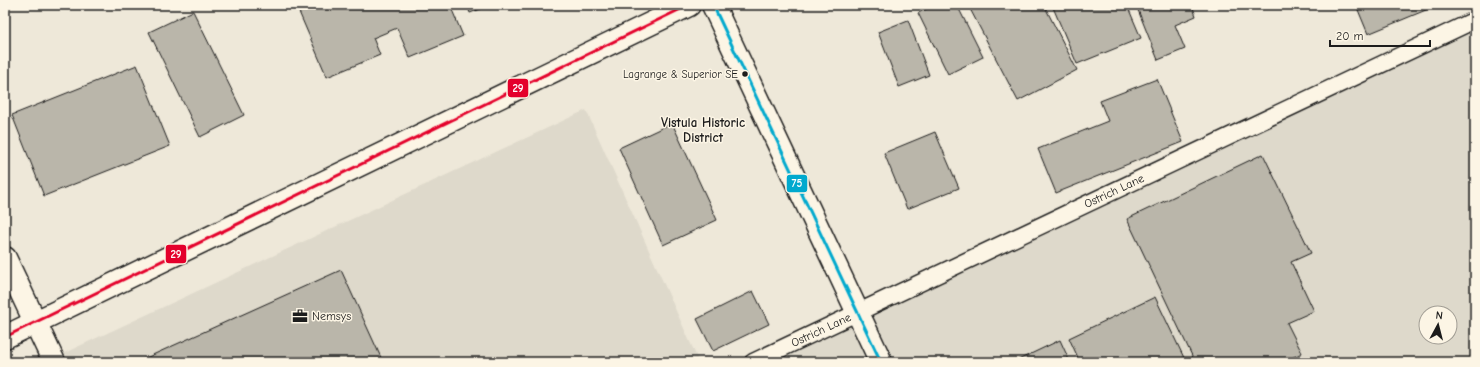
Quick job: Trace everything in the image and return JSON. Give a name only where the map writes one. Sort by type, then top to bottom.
[{"type":"street","points":[[5,337],[689,5]]},
{"type":"street","points":[[713,5],[881,362]]},
{"type":"street","points":[[5,258],[54,362]]},
{"type":"lane","name":"Ostrich Lane","points":[[753,362],[1475,20]]},
{"type":"shaded area","points":[[1475,11],[1475,362],[736,362]]},
{"type":"shaded area","points":[[586,110],[699,362],[45,362]]},
{"type":"building","points":[[296,5],[450,5],[463,36],[410,58],[397,28],[373,38],[380,55],[327,77]]},
{"type":"building","points":[[467,5],[491,5],[470,13]]},
{"type":"building","points":[[935,5],[957,5],[983,57],[948,74],[918,13]]},
{"type":"building","points":[[968,5],[1044,5],[1077,70],[1018,101]]},
{"type":"building","points":[[1052,5],[1127,5],[1141,38],[1077,64]]},
{"type":"building","points":[[1136,5],[1192,5],[1196,16],[1175,25],[1185,49],[1158,60]]},
{"type":"building","points":[[1356,5],[1438,5],[1368,34]]},
{"type":"building","points":[[193,11],[244,115],[200,137],[149,32]]},
{"type":"building","points":[[908,20],[929,75],[899,87],[878,32]]},
{"type":"building","points":[[137,65],[170,146],[44,196],[12,115]]},
{"type":"building","points":[[1157,79],[1183,142],[1056,193],[1038,149],[1108,121],[1100,101]]},
{"type":"building","points":[[672,123],[717,220],[663,245],[619,148]]},
{"type":"building","points":[[935,132],[959,188],[907,209],[884,153]]},
{"type":"building","points":[[1263,154],[1311,253],[1291,262],[1314,311],[1287,323],[1302,353],[1283,362],[1195,362],[1127,219]]},
{"type":"building","name":"Nemsys","points":[[341,270],[383,362],[137,362]]},
{"type":"building","points":[[753,291],[769,324],[713,351],[697,319]]},
{"type":"building","points":[[1155,297],[1186,362],[1080,362],[1069,338]]},
{"type":"building","points":[[1060,340],[1070,362],[1014,362]]},
{"type":"transit line","name":"29","points":[[5,337],[689,5]]},
{"type":"transit line","name":"75","points":[[713,5],[881,362]]},
{"type":"place","name":"Lagrange & Superior SE","points":[[745,74]]},
{"type":"place","name":"Nemsys","points":[[300,316]]},
{"type":"district","name":"Vistula Historic District","points":[[703,130]]}]
